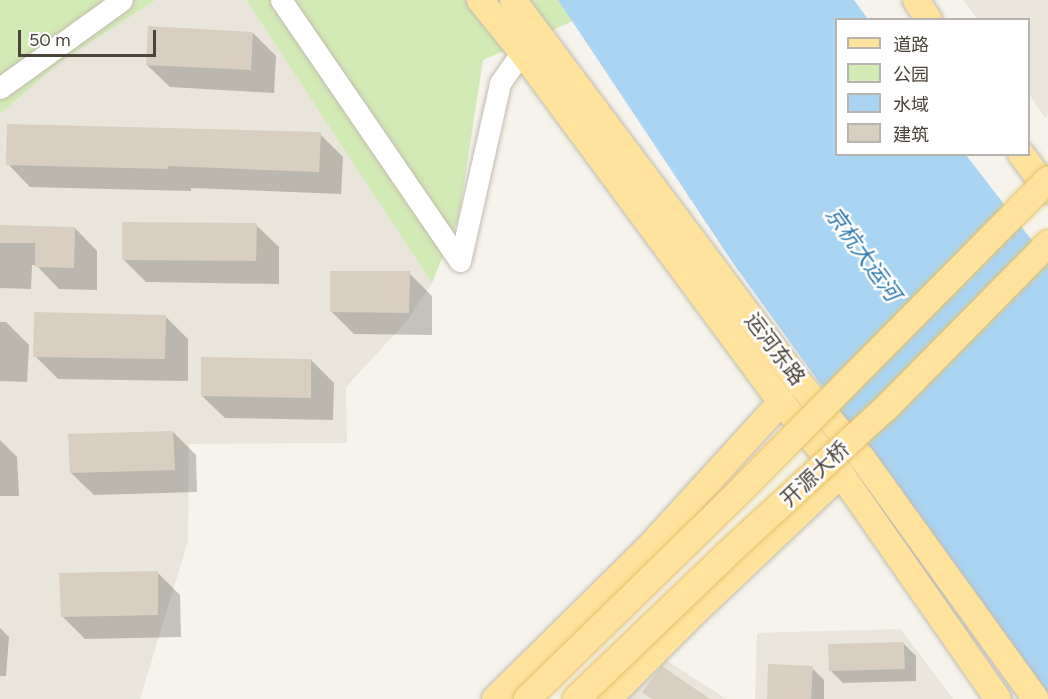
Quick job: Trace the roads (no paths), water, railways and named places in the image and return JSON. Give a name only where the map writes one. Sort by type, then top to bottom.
[{"type":"main road","name":"运河东路","points":[[480,0],[522,52],[781,402],[841,474],[998,699]]},
{"type":"main road","name":"运河东路","points":[[513,0],[802,386],[862,458],[1036,699]]},
{"type":"main road","points":[[916,0],[928,18]]},
{"type":"main road","points":[[1022,156],[1048,190]]},
{"type":"main road","points":[[527,699],[742,489],[1048,180]]},
{"type":"main road","name":"开源大桥","points":[[576,699],[727,554],[886,408],[1048,244]]},
{"type":"main road","points":[[495,699],[651,545],[781,402]]},
{"type":"main road","points":[[608,699],[695,612],[841,474]]},
{"type":"street","points":[[3,78],[122,0]]},
{"type":"street","points":[[281,0],[460,261],[500,83],[522,52]]},
{"type":"water","name":"京杭大运河","points":[[558,0],[854,0],[867,18],[835,18],[835,156],[967,156],[1048,261],[1048,699],[733,263]]}]
